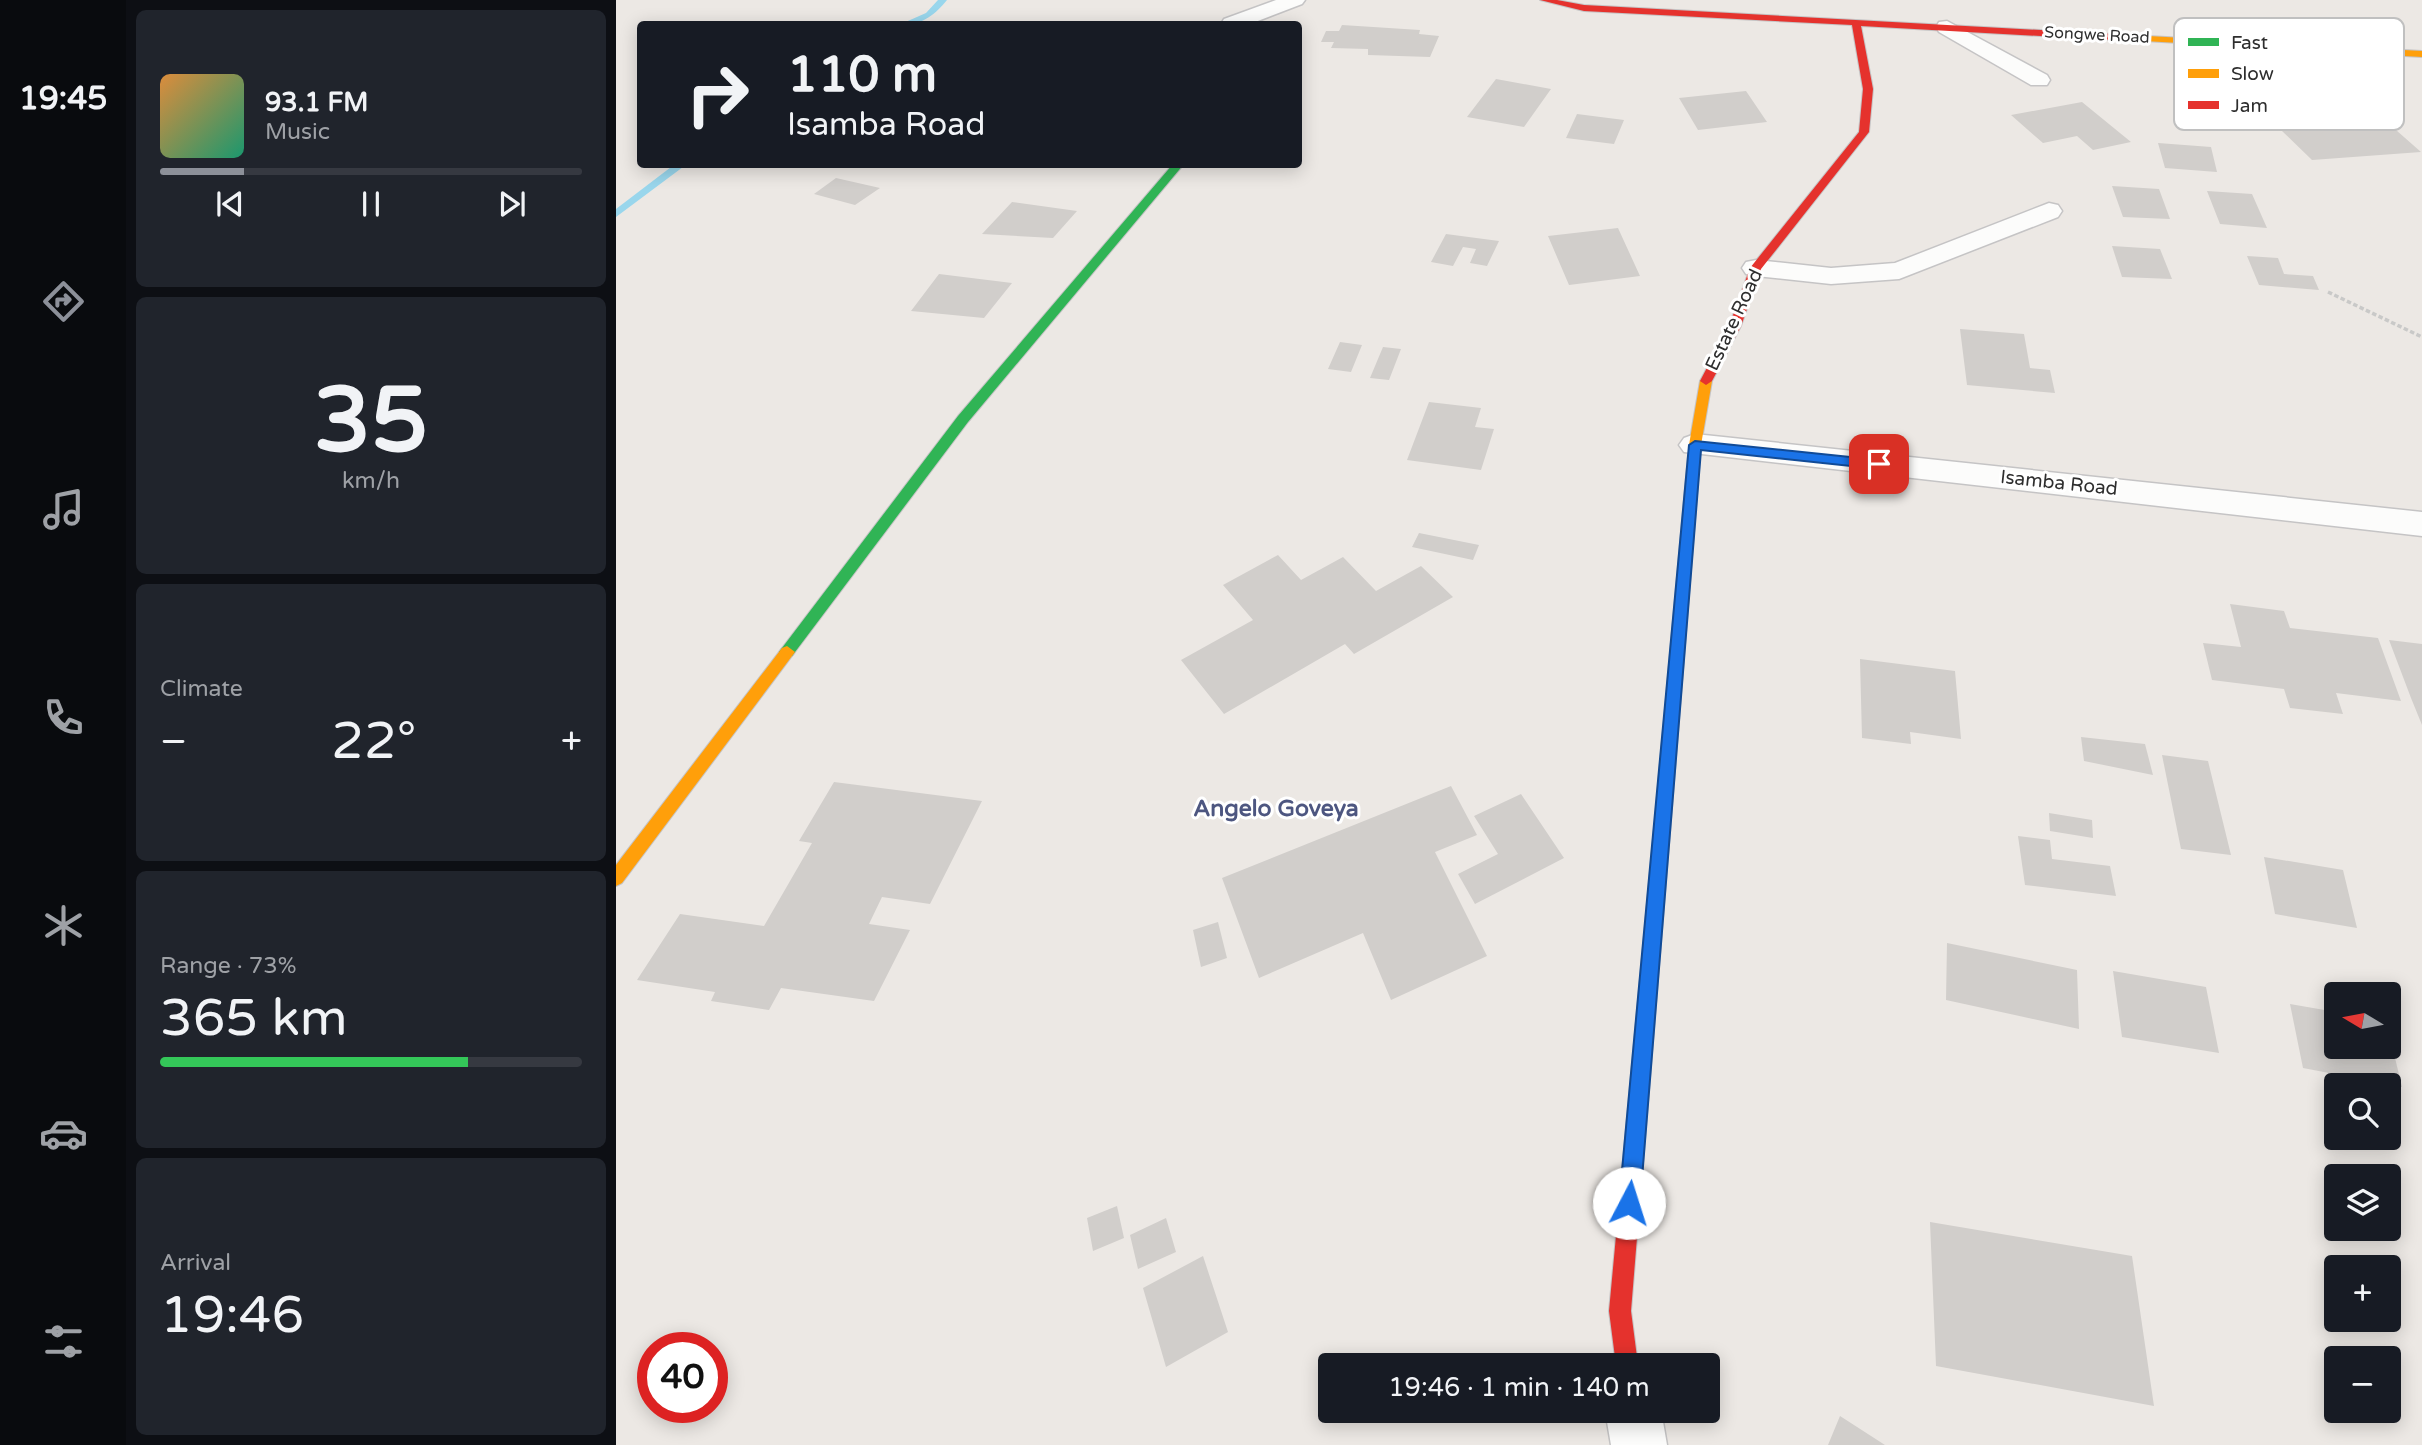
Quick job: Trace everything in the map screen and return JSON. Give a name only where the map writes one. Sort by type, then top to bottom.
[{"type":"street","points":[[1240,21],[1295,0]]},
{"type":"street","name":"Songwe Road","points":[[1544,0],[1584,8],[2174,39]]},
{"type":"street","name":"Estate Road","points":[[1625,1353],[1620,1311],[1695,445],[1706,380],[1735,326],[1756,268],[1864,132],[1870,105],[1869,77],[1856,23]]},
{"type":"street","points":[[1947,27],[2039,80]]},
{"type":"street","name":"Songwe Road","points":[[2404,53],[2422,54]]},
{"type":"street","points":[[616,878],[963,419],[1176,168]]},
{"type":"street","points":[[1756,268],[1831,276],[1899,271],[2049,211]]},
{"type":"street","name":"Isamba Road","points":[[1695,445],[2422,524]]},
{"type":"street","points":[[1635,1423],[1639,1445]]},
{"type":"path","points":[[2328,292],[2388,318],[2422,337]]},
{"type":"building","points":[[1342,25],[1420,30],[1419,34],[1439,36],[1430,57],[1368,55],[1368,49],[1331,48],[1334,42],[1321,42],[1326,31],[1339,31]]},
{"type":"building","points":[[1496,79],[1551,89],[1524,127],[1467,117]]},
{"type":"building","points":[[1746,91],[1767,122],[1698,130],[1679,98]]},
{"type":"building","points":[[2082,102],[2131,142],[2093,150],[2077,136],[2043,143],[2011,115]]},
{"type":"building","points":[[1577,114],[1624,120],[1614,144],[1566,138]]},
{"type":"building","points":[[2396,130],[2421,152],[2312,160],[2282,131]]},
{"type":"building","points":[[2158,143],[2211,147],[2217,172],[2165,168]]},
{"type":"building","points":[[836,178],[880,188],[855,205],[814,194]]},
{"type":"building","points":[[2112,186],[2159,189],[2170,219],[2123,217]]},
{"type":"building","points":[[2207,191],[2252,194],[2267,228],[2220,224]]},
{"type":"building","points":[[1012,202],[1077,211],[1053,238],[982,234]]},
{"type":"building","points":[[1618,228],[1640,276],[1569,285],[1548,236]]},
{"type":"building","points":[[1446,234],[1499,241],[1487,266],[1470,263],[1476,249],[1463,247],[1453,266],[1431,262]]},
{"type":"building","points":[[2112,246],[2160,249],[2172,279],[2122,277]]},
{"type":"building","points":[[2247,256],[2278,258],[2284,274],[2313,276],[2319,290],[2259,285]]},
{"type":"building","points":[[939,274],[1012,283],[984,318],[911,311]]},
{"type":"building","points":[[1960,329],[2024,334],[2030,368],[2050,370],[2055,393],[1967,385]]},
{"type":"building","points":[[1340,342],[1362,345],[1351,372],[1328,369]]},
{"type":"building","points":[[1383,347],[1401,349],[1389,380],[1370,378]]},
{"type":"building","points":[[1429,402],[1481,408],[1475,427],[1494,429],[1481,470],[1407,460]]},
{"type":"building","points":[[1419,533],[1479,545],[1473,560],[1412,547]]},
{"type":"building","points":[[1278,555],[1301,580],[1343,557],[1376,591],[1421,566],[1453,597],[1354,654],[1345,644],[1224,714],[1181,660],[1253,620],[1223,585]]},
{"type":"building","points":[[2230,604],[2284,611],[2290,628],[2378,638],[2401,701],[2336,693],[2343,714],[2290,708],[2284,689],[2212,680],[2203,643],[2241,647]]},
{"type":"building","points":[[2389,640],[2422,644],[2422,725],[2411,698]]},
{"type":"building","points":[[1860,659],[1955,671],[1961,739],[1910,732],[1911,744],[1862,738]]},
{"type":"building","points":[[2081,737],[2145,744],[2153,775],[2084,761]]},
{"type":"building","points":[[2162,755],[2208,761],[2231,855],[2181,849]]},
{"type":"building","points":[[834,782],[982,801],[930,904],[882,897],[869,924],[910,930],[874,1001],[781,988],[769,1010],[711,1001],[715,992],[637,980],[680,914],[764,926],[812,843],[799,841]]},
{"type":"building","points":[[1451,786],[1477,835],[1435,852],[1487,956],[1391,1000],[1363,933],[1259,978],[1222,878]]},
{"type":"building","points":[[1521,794],[1564,858],[1475,904],[1458,874],[1498,854],[1474,816]]},
{"type":"building","points":[[2049,813],[2092,820],[2093,838],[2050,831]]},
{"type":"building","points":[[2018,836],[2050,840],[2052,859],[2110,866],[2116,896],[2025,885]]},
{"type":"building","points":[[2264,857],[2343,870],[2357,928],[2275,914]]},
{"type":"building","points":[[1218,922],[1227,958],[1201,967],[1193,930]]},
{"type":"building","points":[[1947,943],[2077,970],[2079,1029],[1946,1000]]},
{"type":"building","points":[[2113,971],[2206,987],[2219,1053],[2122,1037]]},
{"type":"building","points":[[2290,1004],[2324,1010],[2324,1059],[2395,1059],[2399,1073],[2329,1073],[2303,1068]]},
{"type":"building","points":[[1117,1206],[1124,1238],[1093,1251],[1087,1218]]},
{"type":"building","points":[[1166,1218],[1176,1252],[1138,1269],[1130,1235]]},
{"type":"building","points":[[1930,1222],[2132,1256],[2154,1406],[1936,1366]]},
{"type":"building","points":[[1203,1256],[1228,1332],[1166,1367],[1143,1288]]},
{"type":"building","points":[[1840,1416],[1885,1445],[1828,1445]]},
{"type":"waterway","points":[[913,21],[929,15],[943,0]]},
{"type":"waterway","points":[[616,214],[677,168]]},
{"type":"traffic: fast","points":[[787,652],[963,419],[1176,168]]},
{"type":"traffic: slow","points":[[2130,38],[2174,40]]},
{"type":"traffic: slow","points":[[2404,53],[2422,54]]},
{"type":"traffic: slow","points":[[1664,807],[1695,445],[1706,381]]},
{"type":"traffic: slow","points":[[616,878],[787,652]]},
{"type":"traffic: jam","points":[[1544,0],[1584,8],[2130,38]]},
{"type":"traffic: jam","points":[[1706,381],[1735,326],[1756,268],[1864,132],[1868,89],[1856,23]]},
{"type":"traffic: jam","points":[[1625,1353],[1620,1311],[1664,807]]},
{"type":"district","name":"Angelo Goveya","points":[[1276,809]]},
{"type":"route","points":[[1629,1203],[1695,445],[1879,464]]}]
